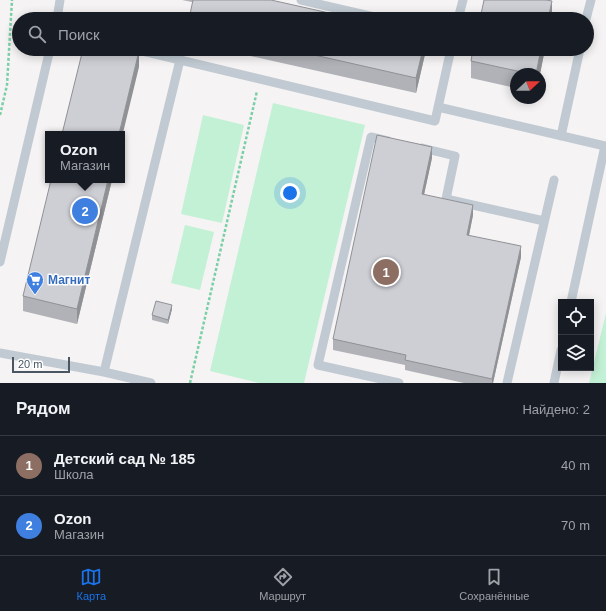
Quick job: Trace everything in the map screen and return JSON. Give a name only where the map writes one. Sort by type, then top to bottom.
[{"type":"lane","points":[[58,12],[60,0]]},
{"type":"lane","points":[[301,0],[353,12]]},
{"type":"lane","points":[[460,12],[463,0]]},
{"type":"lane","points":[[588,12],[591,0]]},
{"type":"lane","points":[[0,262],[48,56]]},
{"type":"lane","points":[[163,56],[435,122],[449,56]]},
{"type":"lane","points":[[561,136],[578,56]]},
{"type":"lane","points":[[104,372],[180,60]]},
{"type":"lane","points":[[438,107],[605,146],[573,299]]},
{"type":"lane","points":[[394,142],[371,137],[318,365],[399,383]]},
{"type":"lane","points":[[409,146],[455,156],[446,198],[544,221]]},
{"type":"lane","points":[[506,383],[554,180]]},
{"type":"lane","points":[[0,353],[104,372],[151,383]]},
{"type":"lane","points":[[554,383],[558,364]]},
{"type":"path","points":[[0,116],[7,85],[12,0]]},
{"type":"path","points":[[190,383],[259,79]]},
{"type":"green space","points":[[273,103],[365,125],[304,383],[259,383],[210,371]]},
{"type":"green space","points":[[203,115],[244,125],[222,223],[181,214]]},
{"type":"green space","points":[[185,225],[214,232],[200,290],[171,283]]},
{"type":"green space","points":[[606,313],[606,383],[589,383],[592,371],[594,371],[594,362]]},
{"type":"building","points":[[193,0],[271,0],[325,12],[190,12]]},
{"type":"building","points":[[484,0],[552,1],[550,12],[481,12]]},
{"type":"building","points":[[81,56],[138,56],[120,131],[63,131]]},
{"type":"building","points":[[319,56],[421,56],[416,78]]},
{"type":"building","points":[[472,56],[540,56],[537,68],[510,68],[510,69],[471,61]]},
{"type":"building","points":[[377,135],[432,147],[422,194],[473,205],[467,235],[521,246],[492,379],[405,360],[406,355],[333,339]]},
{"type":"building","points":[[50,183],[107,183],[77,309],[23,296]]},
{"type":"building","points":[[156,301],[172,305],[168,320],[152,315]]},
{"type":"place","name":"Ozon","points":[[85,211]]},
{"type":"place","name":"Детский сад № 185","points":[[386,272]]},
{"type":"place","name":"Магнит","points":[[35,295]]}]
